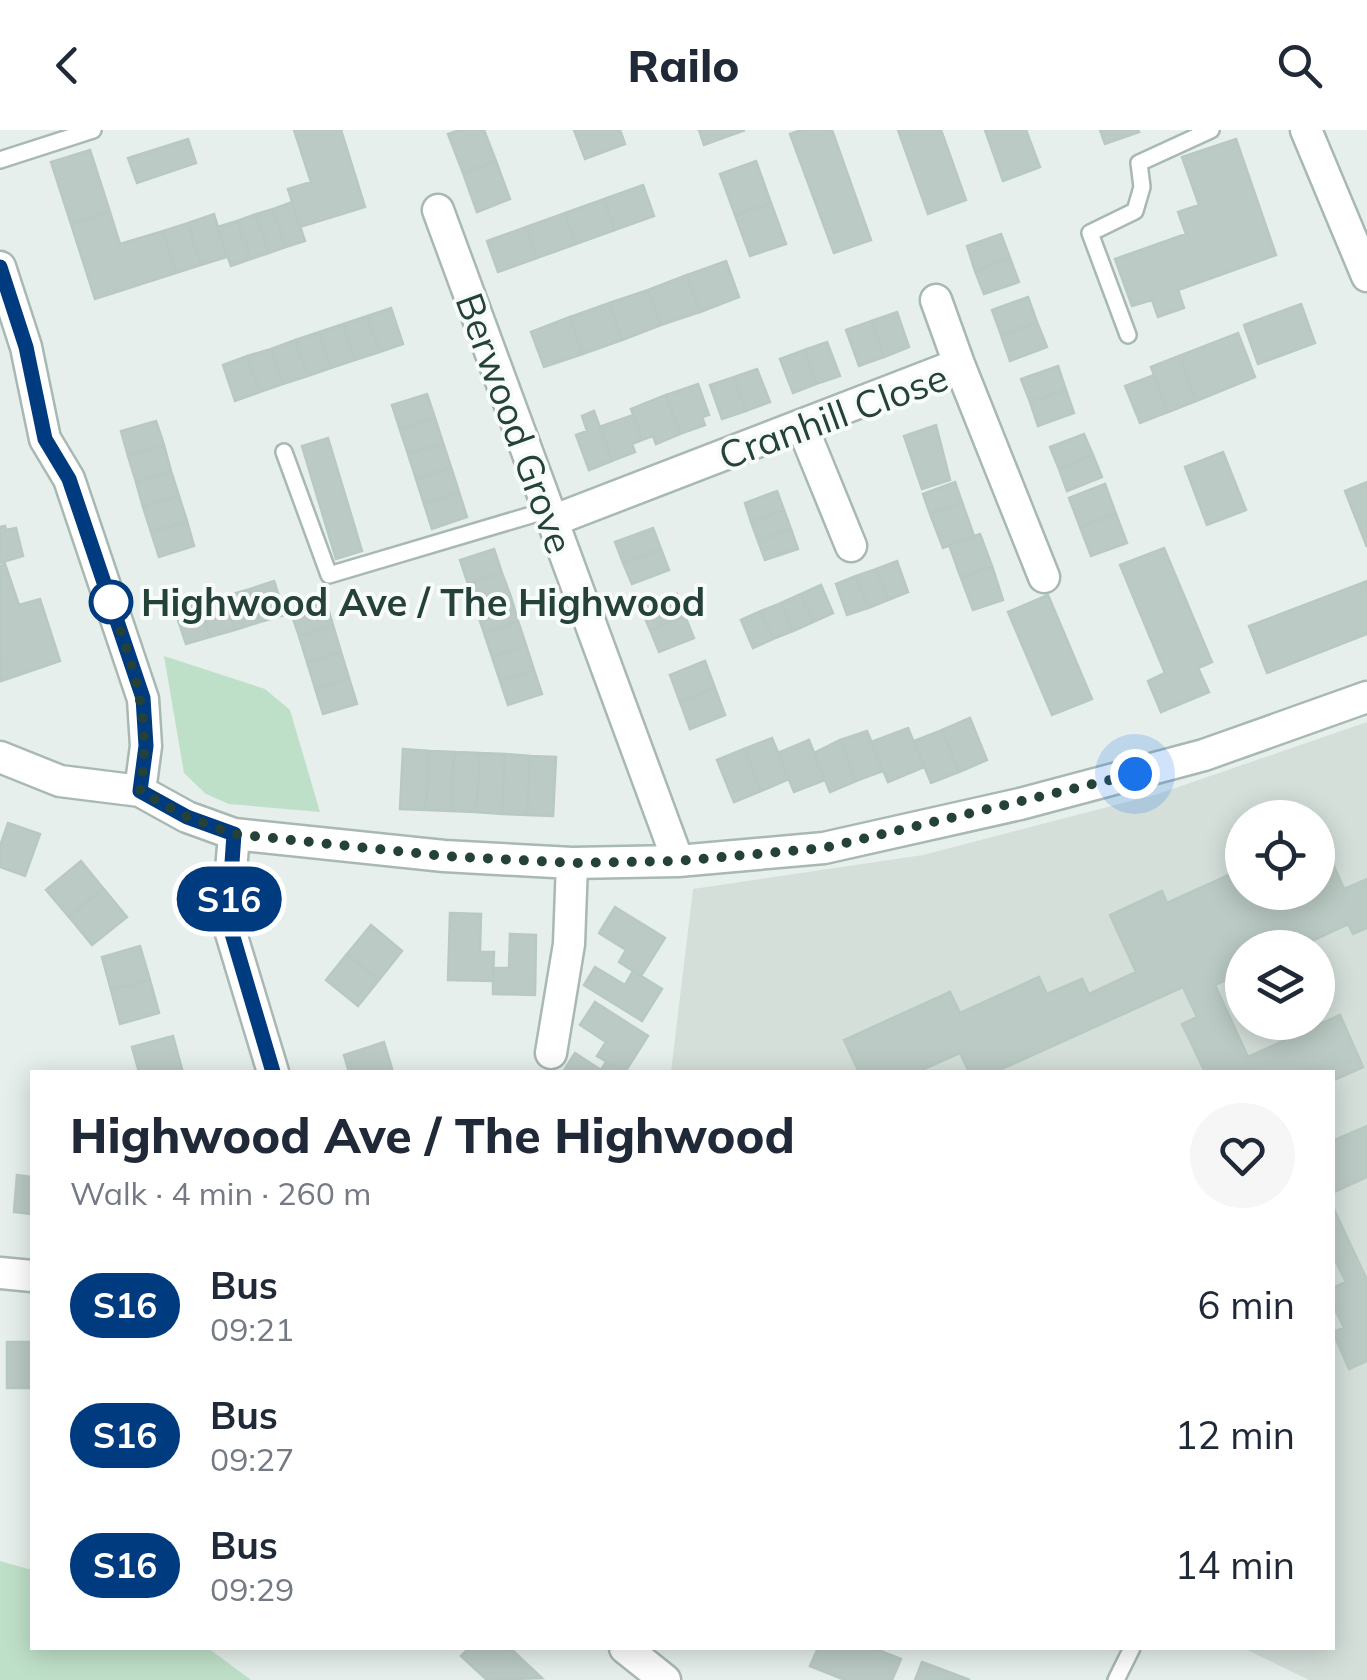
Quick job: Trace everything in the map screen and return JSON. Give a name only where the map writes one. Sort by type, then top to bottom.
[{"type":"street","points":[[1306,130],[1367,276]]},
{"type":"street","name":"Berwood Grove","points":[[438,210],[678,861]]},
{"type":"street","points":[[0,267],[26,347],[45,439],[69,479],[143,698],[146,746],[140,791]]},
{"type":"street","points":[[936,300],[959,364]]},
{"type":"street","name":"Cranhill Close","points":[[550,516],[802,426],[959,364],[1044,577]]},
{"type":"street","points":[[802,426],[851,546]]},
{"type":"street","points":[[0,757],[60,781],[140,791],[187,817],[234,834],[444,856],[572,863],[678,861],[824,848],[1020,804],[1204,755],[1367,697]]},
{"type":"street","points":[[234,834],[228,920],[273,1070]]},
{"type":"street","points":[[551,1053],[569,944],[572,863]]},
{"type":"street","points":[[0,1273],[30,1276]]},
{"type":"street","points":[[628,1650],[665,1680]]},
{"type":"lane","points":[[0,160],[92,130]]},
{"type":"lane","points":[[1128,335],[1090,233],[1135,211],[1142,188],[1138,163],[1211,130]]},
{"type":"lane","points":[[284,452],[329,576],[550,516]]},
{"type":"lane","points":[[1116,1680],[1131,1650]]},
{"type":"shaded area","points":[[1367,722],[1367,1680],[1309,1680],[1247,1650],[1335,1650],[1335,1070],[671,1070],[693,889],[923,855],[1158,794]]},
{"type":"green space","points":[[164,656],[265,689],[290,710],[320,812],[229,804],[206,794],[184,773]]},
{"type":"green space","points":[[0,1561],[30,1569],[30,1650],[211,1650],[251,1680],[0,1680]]},
{"type":"building","points":[[294,130],[341,130],[365,207],[300,227],[288,189],[311,182]]},
{"type":"building","points":[[484,130],[496,161],[463,173],[448,134]]},
{"type":"building","points":[[574,130],[620,130],[625,144],[585,159]]},
{"type":"building","points":[[699,130],[745,130],[704,145]]},
{"type":"building","points":[[832,130],[871,240],[834,253],[790,134]]},
{"type":"building","points":[[898,130],[941,130],[966,200],[928,214]]},
{"type":"building","points":[[985,130],[1026,130],[1040,167],[1003,181]]},
{"type":"building","points":[[1100,130],[1138,130],[1139,132],[1105,144]]},
{"type":"building","points":[[188,139],[196,163],[137,183],[128,158]]},
{"type":"building","points":[[1236,139],[1276,255],[1178,290],[1184,308],[1158,317],[1152,300],[1132,306],[1115,259],[1186,234],[1178,212],[1199,205],[1182,157]]},
{"type":"building","points":[[90,150],[110,212],[71,224],[51,162]]},
{"type":"building","points":[[496,161],[510,199],[477,212],[463,173]]},
{"type":"building","points":[[756,161],[771,203],[735,215],[720,174]]},
{"type":"building","points":[[643,185],[654,216],[615,230],[604,199]]},
{"type":"building","points":[[604,199],[615,230],[576,244],[565,213]]},
{"type":"building","points":[[292,202],[305,241],[286,247],[273,209]]},
{"type":"building","points":[[771,203],[786,244],[750,256],[735,215]]},
{"type":"building","points":[[273,209],[286,247],[269,253],[256,214]]},
{"type":"building","points":[[110,212],[120,244],[163,231],[176,273],[95,299],[71,224]]},
{"type":"building","points":[[565,213],[576,244],[537,258],[526,227]]},
{"type":"building","points":[[214,214],[227,257],[201,265],[188,223]]},
{"type":"building","points":[[256,214],[269,253],[251,259],[237,221]]},
{"type":"building","points":[[237,221],[251,259],[231,266],[217,227]]},
{"type":"building","points":[[188,223],[201,265],[176,273],[163,231]]},
{"type":"building","points":[[526,227],[537,258],[498,272],[487,241]]},
{"type":"building","points":[[1001,234],[1010,258],[975,271],[967,246]]},
{"type":"building","points":[[1010,258],[1019,282],[984,294],[975,271]]},
{"type":"building","points":[[726,261],[739,297],[700,312],[687,275]]},
{"type":"building","points":[[687,275],[700,312],[661,325],[648,290]]},
{"type":"building","points":[[648,290],[661,325],[622,340],[609,303]]},
{"type":"building","points":[[1028,297],[1037,322],[1001,335],[992,310]]},
{"type":"building","points":[[609,303],[622,340],[583,354],[570,317]]},
{"type":"building","points":[[1301,304],[1315,343],[1258,364],[1244,325]]},
{"type":"building","points":[[391,308],[403,344],[380,352],[367,316]]},
{"type":"building","points":[[897,312],[909,347],[884,357],[871,321]]},
{"type":"building","points":[[367,316],[380,352],[355,360],[343,324]]},
{"type":"building","points":[[570,317],[583,354],[544,367],[531,332]]},
{"type":"building","points":[[871,321],[884,357],[859,366],[846,330]]},
{"type":"building","points":[[1037,322],[1047,347],[1010,361],[1001,335]]},
{"type":"building","points":[[343,324],[355,360],[331,368],[319,332]]},
{"type":"building","points":[[319,332],[331,368],[308,376],[295,340]]},
{"type":"building","points":[[1238,333],[1255,377],[1196,401],[1179,356]]},
{"type":"building","points":[[295,340],[308,376],[283,384],[271,349]]},
{"type":"building","points":[[827,342],[840,376],[816,384],[804,350]]},
{"type":"building","points":[[271,349],[283,384],[260,392],[247,356]]},
{"type":"building","points":[[804,350],[816,384],[793,393],[780,359]]},
{"type":"building","points":[[247,356],[260,392],[235,401],[223,365]]},
{"type":"building","points":[[1179,356],[1196,401],[1168,412],[1151,367]]},
{"type":"building","points":[[1058,366],[1066,390],[1030,402],[1021,379]]},
{"type":"building","points":[[757,369],[770,402],[746,411],[734,377]]},
{"type":"building","points":[[1154,375],[1168,412],[1140,423],[1125,386]]},
{"type":"building","points":[[734,377],[746,411],[722,419],[710,385]]},
{"type":"building","points":[[698,384],[709,415],[702,417],[705,425],[680,434],[666,395]]},
{"type":"building","points":[[1066,390],[1074,413],[1038,426],[1030,402]]},
{"type":"building","points":[[427,394],[435,418],[400,430],[392,405]]},
{"type":"building","points":[[666,395],[680,434],[656,444],[653,436],[642,440],[631,409]]},
{"type":"building","points":[[594,411],[612,461],[589,470],[576,435],[587,431],[582,416]]},
{"type":"building","points":[[633,415],[642,440],[632,444],[635,452],[612,461],[599,427]]},
{"type":"building","points":[[435,418],[443,443],[408,454],[400,430]]},
{"type":"building","points":[[156,421],[164,445],[128,456],[121,431]]},
{"type":"building","points":[[936,425],[950,480],[922,489],[904,436]]},
{"type":"building","points":[[1084,434],[1093,455],[1059,469],[1050,447]]},
{"type":"building","points":[[328,438],[362,551],[336,559],[302,446]]},
{"type":"building","points":[[443,443],[451,467],[416,479],[408,454]]},
{"type":"building","points":[[164,445],[171,471],[136,482],[128,456]]},
{"type":"building","points":[[1223,452],[1246,510],[1207,525],[1185,467]]},
{"type":"building","points":[[1093,455],[1102,477],[1067,491],[1059,469]]},
{"type":"building","points":[[451,467],[459,492],[424,504],[416,479]]},
{"type":"building","points":[[171,471],[179,496],[143,507],[136,482]]},
{"type":"building","points":[[955,482],[962,502],[930,514],[923,494]]},
{"type":"building","points":[[1367,482],[1367,547],[1345,491]]},
{"type":"building","points":[[1105,484],[1116,514],[1080,527],[1069,498]]},
{"type":"building","points":[[777,491],[784,510],[751,522],[745,503]]},
{"type":"building","points":[[459,492],[467,517],[432,529],[424,504]]},
{"type":"building","points":[[179,496],[187,521],[151,532],[143,507]]},
{"type":"building","points":[[962,502],[974,536],[943,548],[930,514]]},
{"type":"building","points":[[784,510],[791,529],[758,541],[751,522]]},
{"type":"building","points":[[1116,514],[1127,543],[1091,556],[1080,527]]},
{"type":"building","points":[[187,521],[194,546],[159,557],[151,532]]},
{"type":"building","points":[[5,526],[6,530],[16,528],[23,556],[0,563],[0,527]]},
{"type":"building","points":[[653,528],[661,549],[623,563],[615,542]]},
{"type":"building","points":[[791,529],[798,549],[765,560],[758,541]]},
{"type":"building","points":[[980,534],[992,566],[961,578],[949,545]]},
{"type":"building","points":[[1164,548],[1212,662],[1198,668],[1209,692],[1161,712],[1148,681],[1165,673],[1120,565]]},
{"type":"building","points":[[494,549],[502,573],[468,584],[460,560]]},
{"type":"building","points":[[661,549],[669,570],[632,584],[623,563]]},
{"type":"building","points":[[897,561],[908,592],[888,600],[876,569]]},
{"type":"building","points":[[5,564],[19,605],[40,599],[60,661],[1,681],[0,566]]},
{"type":"building","points":[[992,566],[1003,600],[973,610],[961,578]]},
{"type":"building","points":[[876,569],[888,600],[868,608],[856,576]]},
{"type":"building","points":[[502,573],[511,597],[476,609],[468,584]]},
{"type":"building","points":[[856,576],[868,608],[847,615],[836,584]]},
{"type":"building","points":[[274,581],[285,615],[260,622],[250,589]]},
{"type":"building","points":[[1367,581],[1367,634],[1267,673],[1249,626]]},
{"type":"building","points":[[821,585],[833,613],[813,622],[801,594]]},
{"type":"building","points":[[250,589],[260,622],[235,630],[225,596]]},
{"type":"building","points":[[677,594],[685,616],[650,630],[641,609]]},
{"type":"building","points":[[801,594],[813,622],[793,631],[781,603]]},
{"type":"building","points":[[1048,595],[1092,699],[1052,715],[1008,612]]},
{"type":"building","points":[[225,596],[235,630],[210,637],[200,603]]},
{"type":"building","points":[[511,597],[518,621],[484,633],[476,609]]},
{"type":"building","points":[[325,599],[333,625],[299,636],[290,610]]},
{"type":"building","points":[[200,603],[210,637],[186,644],[175,611]]},
{"type":"building","points":[[781,603],[793,631],[773,639],[761,611]]},
{"type":"building","points":[[761,611],[773,639],[753,648],[741,620]]},
{"type":"building","points":[[685,616],[694,638],[659,652],[650,630]]},
{"type":"building","points":[[518,621],[526,645],[492,657],[484,633]]},
{"type":"building","points":[[333,625],[341,652],[307,662],[299,636]]},
{"type":"building","points":[[526,645],[534,670],[500,681],[492,657]]},
{"type":"building","points":[[341,652],[349,678],[315,688],[307,662]]},
{"type":"building","points":[[705,661],[715,688],[680,702],[670,675]]},
{"type":"building","points":[[534,670],[542,694],[508,705],[500,681]]},
{"type":"building","points":[[349,678],[357,704],[323,714],[315,688]]},
{"type":"building","points":[[715,688],[725,715],[690,729],[680,702]]},
{"type":"building","points":[[970,718],[987,760],[959,772],[942,730]]},
{"type":"building","points":[[908,728],[924,767],[888,782],[871,742]]},
{"type":"building","points":[[942,730],[959,772],[931,783],[914,741]]},
{"type":"building","points":[[867,731],[883,771],[856,781],[840,740]]},
{"type":"building","points":[[772,738],[789,779],[761,791],[744,749]]},
{"type":"building","points":[[809,740],[825,780],[794,792],[778,753]]},
{"type":"building","points":[[840,740],[856,781],[830,792],[814,753]]},
{"type":"building","points":[[403,749],[429,751],[426,810],[400,809]]},
{"type":"building","points":[[744,749],[761,791],[734,802],[717,760]]},
{"type":"building","points":[[429,751],[454,752],[451,811],[426,810]]},
{"type":"building","points":[[454,752],[480,753],[476,812],[451,811]]},
{"type":"building","points":[[480,753],[505,754],[502,814],[476,812]]},
{"type":"building","points":[[505,754],[530,756],[527,815],[502,814]]},
{"type":"building","points":[[530,756],[556,757],[553,816],[527,815]]},
{"type":"building","points":[[8,823],[40,834],[25,876],[0,867],[0,846]]},
{"type":"building","points":[[81,861],[103,888],[69,917],[46,890]]},
{"type":"building","points":[[1335,869],[1344,889],[1367,879],[1367,928],[1353,934],[1348,924],[1335,930],[1225,930],[1225,980],[1215,985],[1225,1007],[1225,1040],[1240,1040],[1248,1057],[1285,1040],[1335,1040],[1335,1017],[1340,1015],[1363,1067],[1335,1080],[1335,1070],[1204,1070],[1182,1024],[1197,1017],[1183,987],[999,1070],[968,1070],[960,1053],[922,1070],[858,1070],[844,1040],[950,992],[960,1013],[1039,977],[1047,994],[1082,979],[1089,994],[1136,972],[1110,915],[1162,891],[1167,903],[1225,877],[1225,910],[1335,910]]},
{"type":"building","points":[[103,888],[127,917],[92,945],[69,917]]},
{"type":"building","points":[[615,907],[665,938],[641,976],[619,962],[626,950],[599,933]]},
{"type":"building","points":[[450,913],[481,914],[480,952],[494,952],[493,981],[448,980]]},
{"type":"building","points":[[371,925],[402,951],[379,980],[347,954]]},
{"type":"building","points":[[510,934],[536,935],[535,995],[493,994],[493,968],[509,968]]},
{"type":"building","points":[[140,946],[150,980],[111,990],[102,957]]},
{"type":"building","points":[[347,954],[379,980],[358,1006],[326,980]]},
{"type":"building","points":[[595,967],[625,985],[633,971],[662,989],[642,1021],[584,985]]},
{"type":"building","points":[[150,980],[159,1013],[120,1024],[111,990]]},
{"type":"building","points":[[595,1002],[648,1036],[626,1070],[622,1070],[597,1056],[606,1042],[580,1025]]},
{"type":"building","points":[[173,1036],[182,1069],[138,1070],[132,1047]]},
{"type":"building","points":[[384,1042],[392,1070],[348,1070],[344,1055]]},
{"type":"building","points":[[575,1053],[601,1070],[564,1070]]},
{"type":"building","points":[[606,1062],[620,1070],[601,1070]]},
{"type":"building","points":[[1367,1126],[1367,1177],[1335,1192],[1335,1140]]},
{"type":"building","points":[[17,1175],[30,1177],[30,1214],[14,1212]]},
{"type":"building","points":[[1335,1211],[1367,1280],[1367,1361],[1349,1369],[1335,1337],[1335,1331],[1344,1328],[1335,1309],[1335,1287],[1346,1282],[1335,1260]]},
{"type":"building","points":[[7,1342],[30,1342],[30,1388],[7,1388]]},
{"type":"building","points":[[467,1650],[512,1650],[542,1678],[487,1680],[461,1656]]},
{"type":"building","points":[[817,1650],[878,1650],[901,1659],[892,1680],[845,1680],[810,1666]]},
{"type":"building","points":[[922,1662],[970,1680],[915,1680]]},
{"type":"bus line","name":"S16","points":[[0,267],[26,347],[45,439],[69,479],[143,698],[146,746],[140,791],[187,817],[234,834],[228,920],[272,1070]]},
{"type":"place","name":"Highwood Ave / The Highwood","points":[[111,602]]},
{"type":"route","points":[[111,602],[107,591],[143,698],[146,746],[140,791],[187,817],[234,834],[444,856],[572,863],[678,861],[824,848],[1135,774]]}]
